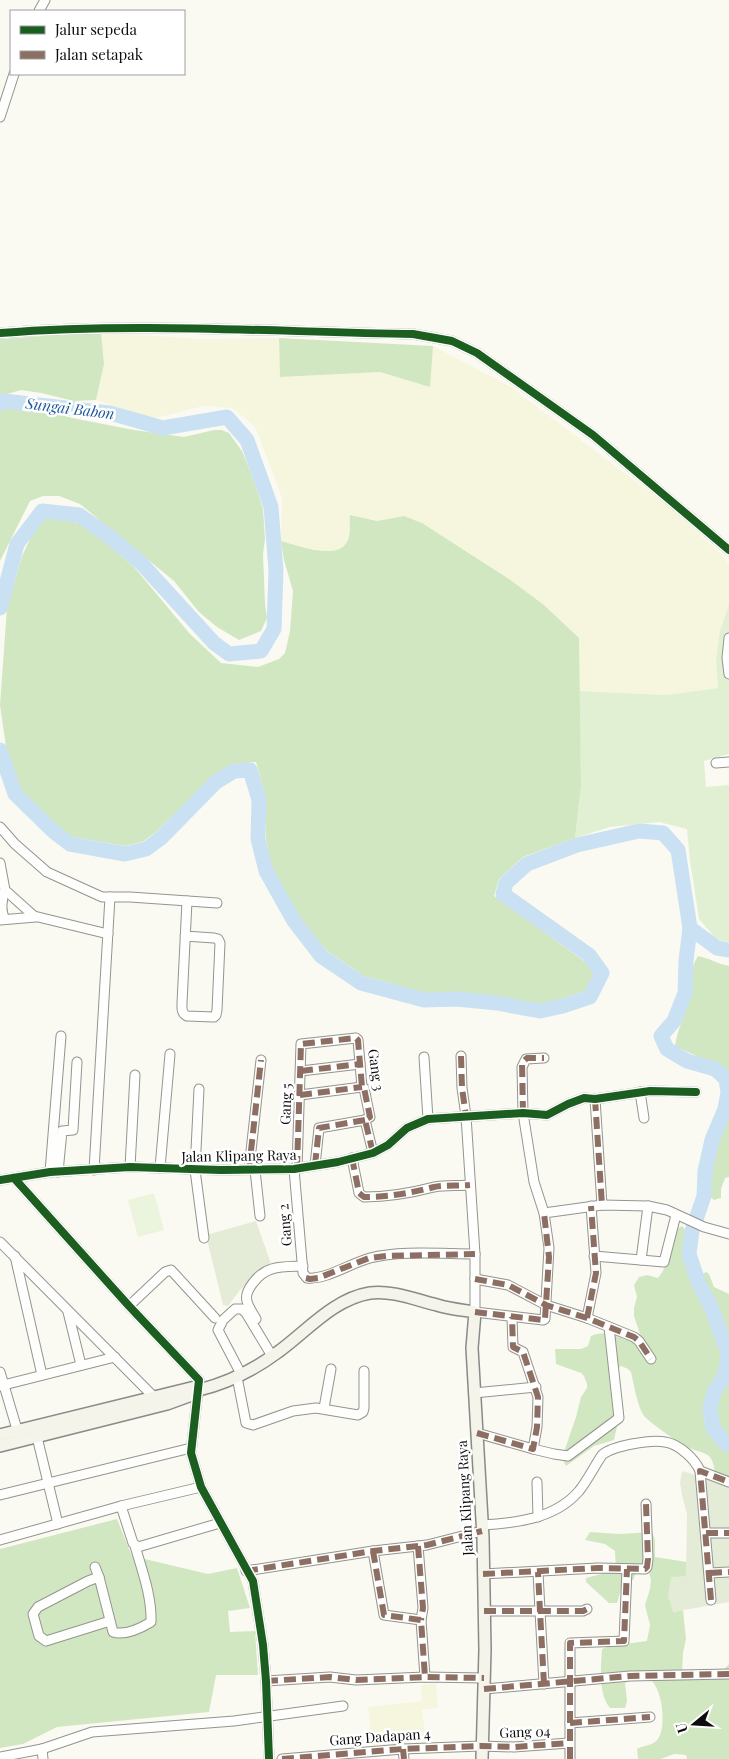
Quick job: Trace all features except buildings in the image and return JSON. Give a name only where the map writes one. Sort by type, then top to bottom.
[{"type":"main road","points":[[0,1446],[19,1436],[134,1407],[182,1399],[197,1393],[199,1390],[220,1384],[239,1376],[274,1355],[333,1309],[370,1293],[403,1296],[439,1306],[475,1312]]},
{"type":"main road","name":"Jalan Klipang Raya","points":[[475,1312],[472,1348],[482,1528],[484,1612],[482,1759]]},
{"type":"main road","points":[[0,1435],[36,1437],[134,1407],[154,1397],[195,1387],[199,1390]]},
{"type":"street","points":[[0,117],[14,75]]},
{"type":"street","points":[[0,333],[62,329],[146,328],[413,334],[452,341],[477,353],[593,435],[729,550]]},
{"type":"street","points":[[729,638],[727,658],[729,674]]},
{"type":"street","points":[[716,763],[729,762]]},
{"type":"street","points":[[0,827],[15,844],[47,872],[102,897],[217,903]]},
{"type":"street","points":[[0,863],[5,890],[2,897],[2,920],[36,916],[108,934]]},
{"type":"street","points":[[5,890],[36,916]]},
{"type":"street","points":[[94,1170],[110,898]]},
{"type":"street","points":[[185,936],[214,938],[220,943],[217,1010],[214,1016],[187,1016],[182,1012],[185,936],[187,901]]},
{"type":"street","points":[[54,1172],[61,1036]]},
{"type":"street","name":"Gang 3","points":[[301,1070],[301,1044],[356,1038],[358,1040],[362,1087],[364,1088],[370,1117],[365,1120],[373,1153]]},
{"type":"street","points":[[160,1168],[170,1054]]},
{"type":"street","points":[[461,1056],[462,1088],[466,1116],[523,1113],[547,1116],[584,1098],[595,1099],[650,1091],[696,1092]]},
{"type":"street","points":[[424,1057],[428,1119]]},
{"type":"street","points":[[475,1312],[543,1320],[545,1318],[549,1248],[544,1213],[534,1182],[523,1113],[522,1063],[527,1058],[544,1058]]},
{"type":"street","points":[[260,1060],[252,1170],[260,1216]]},
{"type":"street","points":[[54,1172],[62,1131],[73,1130],[76,1062]]},
{"type":"street","points":[[301,1070],[360,1064]]},
{"type":"street","name":"Gang 5","points":[[296,1169],[301,1070]]},
{"type":"street","points":[[130,1167],[135,1075]]},
{"type":"street","points":[[300,1095],[362,1087]]},
{"type":"street","points":[[199,1089],[195,1170],[204,1238]]},
{"type":"street","points":[[640,1092],[644,1118]]},
{"type":"street","points":[[595,1099],[602,1205]]},
{"type":"street","name":"Jalan Klipang Raya","points":[[0,1180],[54,1172],[130,1167],[195,1170],[296,1169],[373,1153],[388,1145],[407,1128],[428,1119],[466,1116],[475,1254],[475,1312]]},
{"type":"street","points":[[315,1166],[319,1128],[365,1120]]},
{"type":"street","points":[[352,1158],[359,1193],[364,1197],[385,1197],[436,1187],[470,1186]]},
{"type":"street","name":"Gang 2","points":[[296,1169],[303,1266],[306,1278],[318,1278],[370,1258],[475,1254]]},
{"type":"street","points":[[14,1178],[129,1306],[199,1380],[191,1448],[193,1460],[201,1486],[253,1581],[263,1645],[269,1759]]},
{"type":"street","points":[[544,1213],[602,1205],[648,1206],[667,1210],[690,1222],[729,1234]]},
{"type":"street","points":[[587,1318],[596,1273],[591,1206]]},
{"type":"street","points":[[641,1260],[648,1206]]},
{"type":"street","points":[[594,1256],[665,1261],[676,1215]]},
{"type":"street","points":[[0,1242],[154,1397]]},
{"type":"street","points":[[14,1256],[42,1375]]},
{"type":"street","points":[[274,1355],[248,1304],[248,1292],[263,1272],[279,1268],[303,1266]]},
{"type":"street","points":[[129,1306],[165,1272],[171,1270],[215,1318]]},
{"type":"street","points":[[476,1280],[508,1285],[546,1305],[609,1327],[639,1341],[651,1359]]},
{"type":"street","points":[[274,1355],[242,1309],[235,1309],[223,1320],[218,1330],[239,1376],[246,1423],[248,1425],[293,1411],[316,1408],[358,1415],[363,1412],[364,1408],[364,1371]]},
{"type":"street","points":[[67,1311],[81,1365]]},
{"type":"street","points":[[512,1317],[513,1347],[523,1352],[538,1396],[537,1427],[533,1449]]},
{"type":"street","points":[[477,1433],[554,1454],[571,1455],[619,1418],[609,1327]]},
{"type":"street","points":[[2,1385],[115,1357]]},
{"type":"street","points":[[324,1408],[331,1369]]},
{"type":"street","points":[[0,1372],[2,1385],[19,1436]]},
{"type":"street","points":[[474,1393],[536,1387]]},
{"type":"street","points":[[36,1437],[58,1524]]},
{"type":"street","points":[[246,1571],[451,1540],[482,1528],[538,1517],[573,1497],[579,1491],[602,1455],[613,1448],[666,1442],[690,1456],[700,1471],[712,1600]]},
{"type":"street","points":[[0,1495],[191,1448]]},
{"type":"street","points":[[700,1471],[729,1482]]},
{"type":"street","points":[[537,1482],[538,1517]]},
{"type":"street","points":[[0,1540],[201,1486]]},
{"type":"street","points":[[483,1574],[598,1568],[642,1570],[647,1567],[646,1504]]},
{"type":"street","points":[[95,1567],[113,1632],[118,1634],[134,1630],[151,1622],[148,1594],[135,1546],[121,1506]]},
{"type":"street","points":[[135,1546],[139,1548],[220,1523]]},
{"type":"street","points":[[706,1533],[729,1533]]},
{"type":"street","points":[[418,1546],[423,1608],[421,1620],[423,1625],[425,1677]]},
{"type":"street","points":[[373,1551],[384,1615],[418,1618],[421,1620]]},
{"type":"street","points":[[570,1759],[570,1643],[624,1641],[627,1569]]},
{"type":"street","points":[[538,1572],[544,1684]]},
{"type":"street","points":[[710,1573],[729,1572]]},
{"type":"street","points":[[99,1577],[38,1607],[34,1614],[39,1636],[46,1641],[110,1621]]},
{"type":"street","points":[[484,1612],[583,1611],[587,1609]]},
{"type":"street","points":[[266,1681],[330,1677],[356,1680],[425,1677],[484,1684],[544,1684],[630,1676],[729,1674]]},
{"type":"street","points":[[0,1757],[42,1749],[92,1732],[234,1722],[343,1706]]},
{"type":"street","points":[[570,1723],[650,1717]]},
{"type":"street","name":"Gang 04","points":[[481,1746],[514,1747],[569,1744]]},
{"type":"street","name":"Gang Dadapan 4","points":[[282,1759],[403,1748],[481,1746]]},
{"type":"street","points":[[403,1748],[404,1759]]},
{"type":"street","points":[[42,1749],[43,1759]]},
{"type":"green space","points":[[101,332],[199,339],[279,338],[281,377],[380,372],[429,386],[433,346],[511,387],[671,508],[722,555],[729,565],[729,604],[720,631],[716,659],[718,688],[666,695],[579,691],[579,638],[544,605],[509,579],[422,523],[404,516],[377,521],[350,515],[348,542],[342,548],[329,553],[281,541],[282,498],[255,426],[232,408],[203,406],[156,418],[96,400],[104,364]]},
{"type":"green space","points":[[101,332],[104,364],[96,400],[74,401],[21,390],[0,396],[0,339]]},
{"type":"green space","points":[[279,338],[433,346],[430,387],[380,372],[280,377]]},
{"type":"green space","points":[[13,407],[37,408],[72,418],[184,437],[214,430],[222,430],[229,433],[242,451],[263,509],[265,539],[263,554],[267,618],[261,631],[239,640],[217,627],[199,612],[174,581],[80,504],[59,496],[43,496],[30,501],[0,561],[0,411]]},
{"type":"green space","points":[[50,513],[86,526],[134,567],[190,634],[221,663],[258,667],[279,659],[285,653],[290,631],[293,591],[284,560],[281,541],[316,550],[326,551],[342,548],[348,539],[350,515],[377,521],[404,516],[422,523],[509,579],[544,605],[579,638],[581,786],[575,838],[523,857],[499,879],[494,896],[584,961],[594,973],[585,991],[539,1004],[498,996],[456,992],[425,993],[364,976],[326,950],[300,918],[272,869],[266,839],[266,799],[256,762],[232,764],[212,777],[156,832],[142,842],[125,846],[73,837],[57,826],[21,790],[6,747],[0,705],[7,608],[22,556],[32,535]]},
{"type":"green space","points":[[729,604],[729,754],[704,761],[706,787],[729,785],[729,942],[717,940],[699,919],[687,829],[659,822],[610,827],[575,838],[581,786],[579,691],[666,695],[718,688],[716,659],[720,631]]},
{"type":"green space","points":[[698,956],[729,966],[729,1076],[716,1065],[675,1046],[690,997],[692,971]]},
{"type":"green space","points":[[729,1114],[729,1177],[725,1178],[721,1189],[721,1198],[714,1200],[708,1195],[707,1191],[722,1126]]},
{"type":"green space","points":[[154,1193],[164,1230],[138,1237],[128,1200]]},
{"type":"green space","points":[[256,1221],[271,1264],[240,1290],[228,1306],[223,1305],[206,1235]]},
{"type":"green space","points":[[682,1226],[686,1231],[688,1266],[711,1319],[723,1355],[723,1370],[714,1379],[708,1390],[704,1401],[704,1414],[705,1426],[710,1436],[718,1445],[729,1450],[729,1485],[715,1481],[713,1462],[710,1457],[681,1444],[644,1416],[638,1401],[631,1372],[621,1366],[611,1373],[618,1422],[614,1440],[594,1446],[566,1466],[563,1460],[564,1452],[581,1397],[587,1388],[587,1384],[581,1373],[556,1364],[555,1349],[581,1349],[588,1346],[591,1336],[600,1333],[614,1335],[626,1340],[640,1334],[634,1316],[637,1297],[634,1285],[639,1277],[647,1275],[658,1278],[665,1268],[670,1255],[675,1230]]},
{"type":"green space","points":[[706,1272],[709,1274],[714,1287],[729,1294],[729,1338],[725,1326],[701,1280],[700,1276]]},
{"type":"green space","points":[[729,1372],[729,1436],[719,1422],[717,1414],[722,1388]]},
{"type":"green space","points":[[682,1471],[729,1485],[729,1602],[673,1612],[668,1596],[671,1577],[686,1576],[687,1514],[680,1483]]},
{"type":"green space","points":[[117,1519],[132,1556],[208,1574],[237,1568],[250,1608],[228,1611],[230,1632],[255,1631],[258,1675],[216,1675],[209,1712],[57,1727],[23,1744],[0,1748],[0,1549]]},
{"type":"green space","points":[[590,1532],[619,1534],[652,1532],[655,1540],[655,1557],[687,1562],[686,1576],[673,1612],[683,1610],[686,1639],[682,1672],[719,1675],[729,1664],[729,1759],[687,1759],[686,1755],[674,1754],[661,1759],[638,1759],[637,1749],[653,1743],[661,1733],[663,1717],[658,1691],[651,1680],[633,1679],[625,1683],[627,1701],[625,1708],[610,1708],[606,1702],[602,1687],[602,1649],[609,1646],[647,1641],[650,1625],[645,1605],[651,1580],[649,1573],[637,1571],[633,1580],[625,1581],[617,1603],[609,1603],[586,1582],[586,1578],[616,1570],[615,1551],[605,1544],[585,1540]]},
{"type":"green space","points":[[436,1683],[438,1708],[422,1710],[426,1741],[373,1746],[368,1707],[422,1701],[421,1685]]},
{"type":"waterway","name":"Sungai Babon","points":[[0,404],[4,401],[110,413],[163,428],[227,417],[247,440],[271,507],[276,570],[274,629],[261,651],[229,654],[214,643],[141,563],[109,536],[79,515],[42,511],[17,544],[0,608]]},
{"type":"waterway","points":[[0,750],[15,794],[53,831],[70,844],[125,854],[146,849],[161,838],[216,782],[234,771],[250,770],[259,800],[258,839],[266,871],[294,921],[321,956],[361,983],[424,1000],[456,999],[497,1003],[540,1011],[590,997],[602,973],[589,955],[503,894],[506,883],[527,864],[577,845],[639,831],[663,833],[678,850],[690,928],[717,948],[729,950]]},
{"type":"waterway","points":[[690,928],[685,993],[674,1021],[661,1036],[667,1049],[687,1061],[715,1069],[726,1079],[728,1092],[725,1109],[712,1140],[705,1171],[704,1196],[692,1231],[689,1254],[699,1284],[712,1309],[728,1353],[725,1375],[714,1392],[710,1409],[713,1428],[729,1445]]},
{"type":"marked path","points":[[297,1168],[301,1044],[356,1038],[358,1040],[362,1087],[364,1088],[370,1117],[365,1120],[373,1153]]},
{"type":"marked path","points":[[461,1056],[462,1088],[466,1116]]},
{"type":"marked path","points":[[523,1113],[522,1063],[527,1058],[544,1058]]},
{"type":"marked path","points":[[249,1169],[261,1060]]},
{"type":"marked path","points":[[301,1071],[360,1064]]},
{"type":"marked path","points":[[300,1095],[362,1087]]},
{"type":"marked path","points":[[595,1099],[602,1205]]},
{"type":"marked path","points":[[315,1165],[319,1128],[365,1120]]},
{"type":"marked path","points":[[352,1158],[359,1193],[364,1197],[399,1194],[438,1186],[470,1185]]},
{"type":"marked path","points":[[587,1318],[596,1273],[591,1206]]},
{"type":"marked path","points":[[475,1312],[545,1319],[549,1257],[544,1213]]},
{"type":"marked path","points":[[306,1278],[318,1278],[369,1258],[475,1254]]},
{"type":"marked path","points":[[475,1279],[508,1285],[546,1305],[587,1318],[634,1337],[639,1341],[651,1359]]},
{"type":"marked path","points":[[477,1433],[533,1449],[537,1427],[538,1397],[523,1352],[513,1347],[512,1317]]},
{"type":"marked path","points":[[711,1600],[700,1471],[729,1482]]},
{"type":"marked path","points":[[483,1574],[598,1568],[645,1569],[648,1559],[646,1504]]},
{"type":"marked path","points":[[246,1571],[373,1551],[427,1545],[482,1531]]},
{"type":"marked path","points":[[706,1533],[729,1533]]},
{"type":"marked path","points":[[418,1546],[423,1608],[421,1620]]},
{"type":"marked path","points":[[373,1551],[384,1615],[421,1620],[425,1677]]},
{"type":"marked path","points":[[570,1759],[570,1643],[624,1641],[627,1569]]},
{"type":"marked path","points":[[484,1611],[540,1611],[538,1572]]},
{"type":"marked path","points":[[710,1573],[729,1572]]},
{"type":"marked path","points":[[544,1684],[540,1611],[583,1611],[587,1609]]},
{"type":"marked path","points":[[484,1689],[630,1676],[729,1674]]},
{"type":"marked path","points":[[266,1681],[330,1677],[356,1680],[425,1677],[484,1678]]},
{"type":"marked path","points":[[570,1723],[650,1717]]},
{"type":"marked path","points":[[282,1759],[403,1749],[481,1746],[514,1747],[569,1743]]},
{"type":"marked path","points":[[403,1749],[404,1759]]},
{"type":"cycle path","points":[[0,333],[103,328],[154,328],[413,334],[452,341],[477,353],[593,435],[729,550]]},
{"type":"cycle path","points":[[0,1180],[50,1172],[130,1167],[221,1170],[294,1169],[338,1162],[373,1153],[388,1145],[407,1128],[428,1119],[523,1113],[547,1115],[584,1098],[595,1099],[650,1091],[696,1092]]},
{"type":"cycle path","points":[[14,1178],[129,1306],[199,1380],[191,1453],[201,1487],[253,1581],[263,1645],[269,1759]]}]
